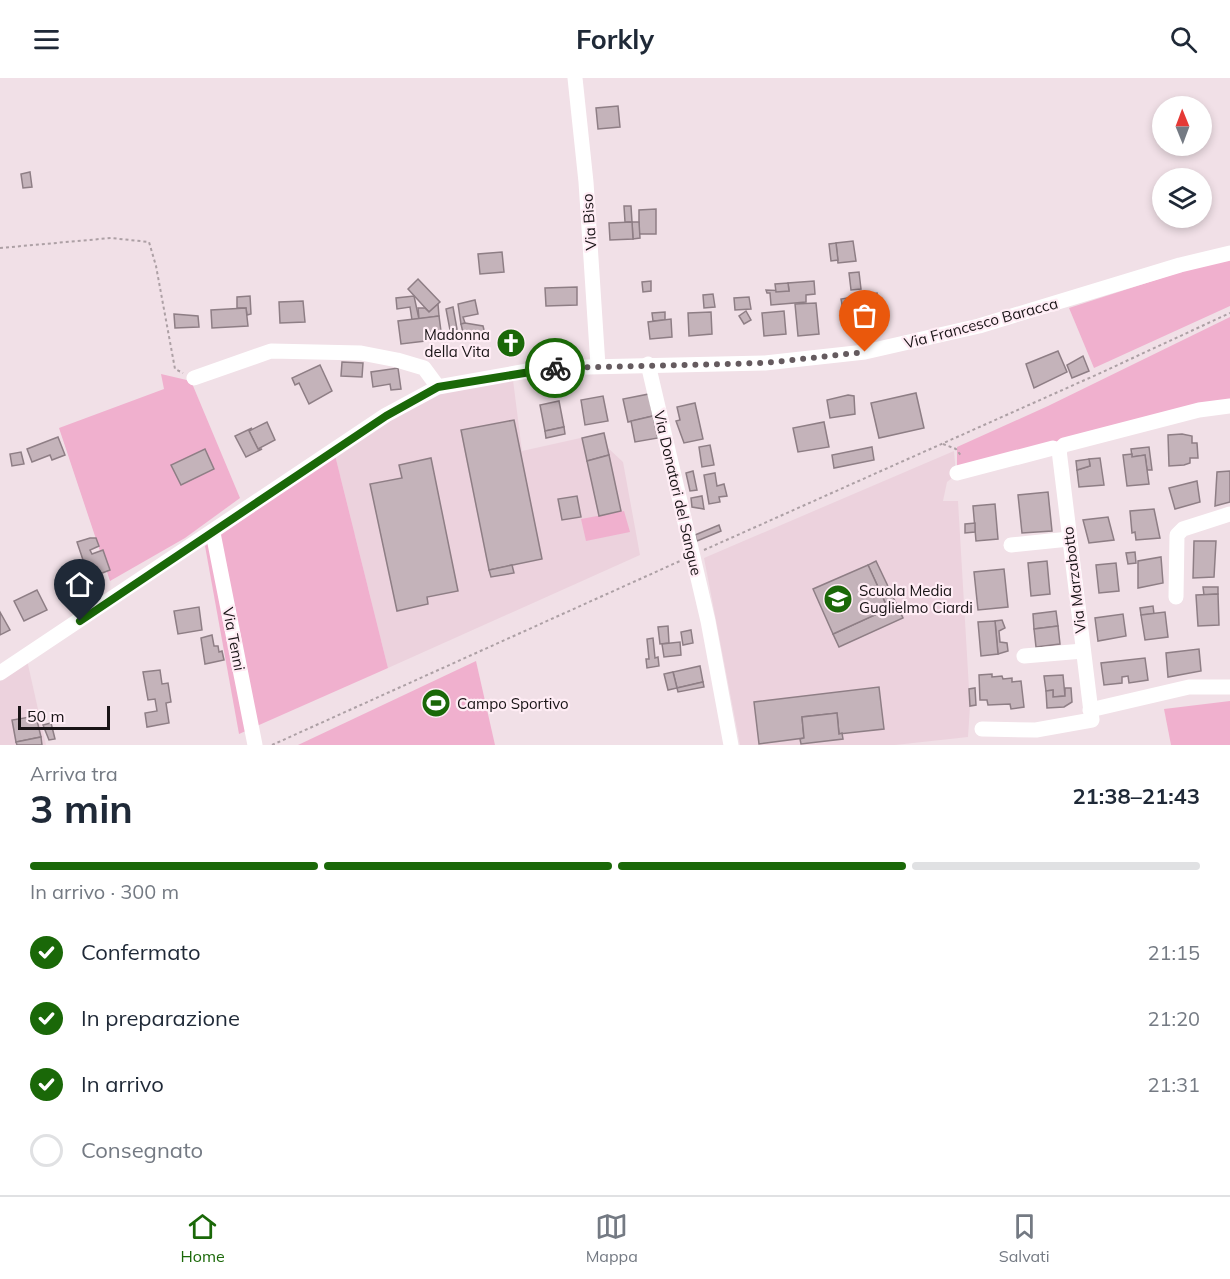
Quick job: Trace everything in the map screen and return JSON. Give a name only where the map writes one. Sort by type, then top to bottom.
[{"type":"street","name":"Via Biso","points":[[575,78],[586,182],[598,366]]},
{"type":"street","name":"Via Francesco Baracca","points":[[0,673],[386,416],[438,387],[544,368],[795,361],[884,348],[979,326],[1180,265],[1230,253]]},
{"type":"street","points":[[194,378],[271,351],[361,353],[424,368],[438,387]]},
{"type":"street","name":"Via Donatori del Sangue","points":[[648,364],[708,621],[731,745]]},
{"type":"street","points":[[964,471],[1053,448],[1059,450],[1064,445],[1199,410],[1230,406]]},
{"type":"street","name":"Via Marzabotto","points":[[1059,450],[1090,710]]},
{"type":"street","points":[[1176,597],[1177,535],[1183,529],[1230,514]]},
{"type":"street","name":"Via Tenni","points":[[213,533],[255,745]]},
{"type":"street","points":[[1011,545],[1069,539]]},
{"type":"street","points":[[1024,656],[1083,651]]},
{"type":"street","points":[[982,729],[1035,730],[1092,720],[1090,710],[1189,687],[1230,687]]},
{"type":"path","points":[[0,248],[111,238],[149,242],[156,266],[175,369],[194,378]]},
{"type":"path","points":[[272,745],[1230,313]]},
{"type":"path","points":[[943,444],[956,450],[964,471]]},
{"type":"shaded area","points":[[1230,259],[1230,306],[1094,368],[1069,308],[1199,266]]},
{"type":"shaded area","points":[[1230,317],[1230,402],[957,470],[957,447],[1048,406]]},
{"type":"shaded area","points":[[161,374],[191,381],[240,498],[185,538],[110,581],[59,428],[164,389]]},
{"type":"shaded area","points":[[513,380],[522,451],[594,435],[623,462],[640,555],[388,668],[335,455],[384,422],[437,394]]},
{"type":"shaded area","name":"Scuola Media Guglielmo Ciardi","points":[[954,451],[956,475],[947,482],[943,501],[958,501],[970,706],[968,737],[895,745],[740,745],[704,558]]},
{"type":"shaded area","points":[[335,455],[388,668],[239,734],[205,546]]},
{"type":"shaded area","points":[[624,511],[630,532],[586,541],[581,519]]},
{"type":"shaded area","points":[[27,660],[46,745],[0,745],[0,681]]},
{"type":"shaded area","name":"Campo Sportivo","points":[[476,661],[495,745],[298,745]]},
{"type":"shaded area","points":[[1230,701],[1230,745],[1171,745],[1164,709]]},
{"type":"building","points":[[618,106],[620,127],[598,129],[596,108]]},
{"type":"building","points":[[30,172],[32,187],[23,188],[21,174]]},
{"type":"building","points":[[624,206],[631,206],[632,222],[625,222]]},
{"type":"building","points":[[656,209],[656,234],[639,234],[639,210]]},
{"type":"building","points":[[632,222],[639,222],[640,238],[633,239]]},
{"type":"building","points":[[632,222],[633,239],[610,240],[609,223]]},
{"type":"building","points":[[853,241],[856,261],[838,263],[836,243]]},
{"type":"building","points":[[836,243],[838,260],[831,261],[829,244]]},
{"type":"building","points":[[502,252],[504,272],[480,274],[478,254]]},
{"type":"building","points":[[859,272],[861,289],[851,290],[849,273]]},
{"type":"building","points":[[418,279],[440,302],[429,312],[408,289]]},
{"type":"building","points":[[651,281],[651,291],[643,292],[642,282]]},
{"type":"building","points":[[814,281],[815,294],[806,295],[806,302],[771,305],[770,293],[766,290],[789,291],[788,283]]},
{"type":"building","points":[[788,283],[789,291],[776,292],[775,284]]},
{"type":"building","points":[[577,287],[577,305],[546,306],[545,288]]},
{"type":"building","points":[[877,293],[879,312],[872,312],[871,302],[842,304],[841,299]]},
{"type":"building","points":[[713,294],[715,307],[704,308],[703,295]]},
{"type":"building","points":[[250,296],[251,314],[247,315],[246,308],[237,308],[237,297]]},
{"type":"building","points":[[414,296],[419,319],[412,320],[410,307],[397,309],[396,298]]},
{"type":"building","points":[[749,297],[751,309],[735,310],[734,298]]},
{"type":"building","points":[[475,300],[478,314],[463,317],[465,323],[461,324],[458,304]]},
{"type":"building","points":[[303,301],[305,322],[280,323],[279,302]]},
{"type":"building","points":[[871,302],[872,319],[843,321],[842,304]]},
{"type":"building","points":[[816,303],[819,334],[798,336],[795,304]]},
{"type":"building","points":[[438,304],[439,316],[419,319],[418,308],[425,308],[429,312]]},
{"type":"building","points":[[453,307],[457,329],[450,330],[446,309]]},
{"type":"building","points":[[246,308],[248,326],[212,328],[211,310]]},
{"type":"building","points":[[746,311],[751,320],[744,324],[739,316]]},
{"type":"building","points":[[784,311],[786,334],[764,336],[762,313]]},
{"type":"building","points":[[665,312],[665,320],[653,321],[652,313]]},
{"type":"building","points":[[711,312],[712,334],[689,336],[688,313]]},
{"type":"building","points":[[174,314],[198,316],[199,327],[175,328]]},
{"type":"building","points":[[439,316],[442,339],[401,344],[398,321]]},
{"type":"building","points":[[671,319],[672,337],[650,339],[648,322]]},
{"type":"building","points":[[461,324],[483,326],[486,338],[464,337]]},
{"type":"building","name":"Madonna della Vita","points":[[510,335],[515,337],[515,348],[507,348],[507,337]]},
{"type":"building","points":[[1058,351],[1067,372],[1034,388],[1026,364]]},
{"type":"building","points":[[1083,356],[1089,371],[1072,378],[1067,365]]},
{"type":"building","points":[[342,362],[363,363],[362,377],[341,376]]},
{"type":"building","points":[[320,365],[332,391],[309,404],[299,383],[295,385],[292,378]]},
{"type":"building","points":[[398,368],[401,389],[391,390],[390,384],[373,387],[371,372]]},
{"type":"building","points":[[916,393],[924,428],[879,438],[871,403]]},
{"type":"building","points":[[649,394],[653,416],[628,422],[623,399]]},
{"type":"building","points":[[848,395],[854,396],[855,414],[830,418],[827,400]]},
{"type":"building","points":[[603,396],[608,421],[585,425],[581,400]]},
{"type":"building","points":[[559,401],[564,427],[545,431],[540,405]]},
{"type":"building","points":[[695,403],[703,439],[684,443],[676,421],[680,420],[677,407]]},
{"type":"building","points":[[653,416],[658,438],[635,442],[631,421]]},
{"type":"building","points":[[514,420],[542,559],[489,570],[461,430]]},
{"type":"building","points":[[267,422],[275,440],[258,449],[249,431]]},
{"type":"building","points":[[824,422],[829,447],[798,452],[793,428]]},
{"type":"building","points":[[564,427],[565,434],[546,438],[545,431]]},
{"type":"building","points":[[252,428],[249,431],[258,449],[262,449],[246,457],[235,436]]},
{"type":"building","points":[[604,433],[609,455],[587,461],[582,438]]},
{"type":"building","points":[[1168,435],[1192,436],[1192,443],[1197,443],[1198,458],[1190,458],[1190,463],[1184,465],[1169,466]]},
{"type":"building","points":[[58,437],[65,455],[52,460],[50,455],[32,462],[27,449]]},
{"type":"building","points":[[710,445],[714,465],[702,467],[699,447]]},
{"type":"building","points":[[872,447],[874,460],[834,468],[832,455]]},
{"type":"building","points":[[1149,447],[1152,470],[1147,470],[1145,455],[1132,457],[1131,449]]},
{"type":"building","points":[[205,449],[214,469],[181,485],[171,465]]},
{"type":"building","points":[[21,452],[24,464],[12,466],[10,454]]},
{"type":"building","points":[[1132,454],[1132,457],[1145,455],[1149,484],[1127,486],[1123,455]]},
{"type":"building","points":[[609,455],[621,511],[599,516],[587,461]]},
{"type":"building","points":[[431,458],[458,591],[427,597],[428,604],[397,611],[370,484],[402,478],[399,465]]},
{"type":"building","points":[[1100,458],[1104,485],[1079,487],[1077,470],[1090,466],[1089,459]]},
{"type":"building","points":[[1089,459],[1090,466],[1077,470],[1076,461]]},
{"type":"building","points":[[693,471],[697,490],[690,491],[686,473]]},
{"type":"building","points":[[1230,471],[1230,502],[1215,506],[1217,472]]},
{"type":"building","points":[[715,473],[717,486],[724,484],[727,496],[719,497],[720,502],[709,504],[704,475]]},
{"type":"building","points":[[1197,481],[1200,502],[1175,509],[1169,488]]},
{"type":"building","points":[[1048,492],[1052,531],[1022,533],[1018,495]]},
{"type":"building","points":[[577,496],[581,517],[562,520],[558,499]]},
{"type":"building","points":[[702,496],[704,509],[692,507],[691,498]]},
{"type":"building","points":[[995,504],[998,539],[976,541],[973,506]]},
{"type":"building","points":[[1154,509],[1160,538],[1136,540],[1135,532],[1132,533],[1130,511]]},
{"type":"building","points":[[1108,517],[1114,540],[1089,543],[1083,520]]},
{"type":"building","points":[[975,523],[975,532],[965,533],[965,524]]},
{"type":"building","points":[[719,525],[721,531],[697,541],[695,535]]},
{"type":"building","points":[[96,538],[99,546],[90,550],[92,554],[103,550],[110,570],[89,578],[77,542]]},
{"type":"building","points":[[1194,541],[1216,541],[1214,577],[1193,578]]},
{"type":"building","points":[[1135,552],[1136,563],[1128,564],[1126,553]]},
{"type":"building","points":[[1161,557],[1163,583],[1138,588],[1138,561]]},
{"type":"building","points":[[876,561],[903,618],[839,647],[833,634],[888,609],[868,565]]},
{"type":"building","points":[[1047,561],[1050,594],[1031,596],[1028,563]]},
{"type":"building","points":[[1116,563],[1119,591],[1099,593],[1096,565]]},
{"type":"building","points":[[512,565],[514,573],[491,577],[489,570]]},
{"type":"building","points":[[868,565],[888,609],[833,634],[813,589]]},
{"type":"building","points":[[1004,569],[1008,607],[978,610],[974,572]]},
{"type":"building","points":[[1203,587],[1218,587],[1218,594],[1204,595]]},
{"type":"building","points":[[37,590],[47,610],[24,621],[14,601]]},
{"type":"building","points":[[1218,594],[1219,625],[1198,626],[1196,595]]},
{"type":"building","points":[[1153,606],[1154,614],[1141,615],[1140,608]]},
{"type":"building","points":[[199,607],[202,630],[178,634],[174,611]]},
{"type":"building","points":[[1056,611],[1058,626],[1034,629],[1033,614]]},
{"type":"building","points":[[0,612],[10,630],[0,635]]},
{"type":"building","points":[[1165,612],[1168,637],[1145,640],[1141,615]]},
{"type":"building","points":[[1123,614],[1126,636],[1098,641],[1095,618]]},
{"type":"building","points":[[1002,620],[1005,628],[999,631],[1000,642],[1007,643],[1008,651],[998,654],[995,621]]},
{"type":"building","points":[[995,621],[998,654],[981,656],[978,622]]},
{"type":"building","points":[[668,626],[669,643],[660,644],[658,627]]},
{"type":"building","points":[[1058,626],[1060,644],[1036,647],[1034,629]]},
{"type":"building","points":[[691,630],[693,643],[683,645],[681,632]]},
{"type":"building","points":[[212,635],[214,646],[218,646],[219,652],[222,651],[224,660],[205,664],[201,638]]},
{"type":"building","points":[[653,638],[655,658],[658,657],[659,666],[647,668],[646,659],[649,659],[647,639]]},
{"type":"building","points":[[680,642],[681,655],[664,657],[662,644]]},
{"type":"building","points":[[1199,649],[1201,671],[1168,677],[1166,653]]},
{"type":"building","points":[[1145,658],[1148,680],[1129,683],[1128,676],[1122,677],[1122,683],[1104,685],[1101,663]]},
{"type":"building","points":[[700,666],[703,682],[677,688],[673,672]]},
{"type":"building","points":[[160,670],[162,684],[168,683],[171,702],[166,703],[169,723],[147,727],[145,713],[157,711],[155,699],[148,700],[143,672]]},
{"type":"building","points":[[673,672],[677,688],[668,690],[664,674]]},
{"type":"building","points":[[992,674],[992,677],[1012,678],[1012,682],[1021,681],[1024,707],[1011,709],[1010,704],[988,705],[987,700],[980,700],[979,675]]},
{"type":"building","points":[[1063,675],[1065,696],[1053,697],[1053,690],[1046,691],[1044,676]]},
{"type":"building","points":[[703,682],[704,687],[678,692],[677,688]]},
{"type":"building","points":[[879,687],[884,729],[839,734],[837,713],[802,717],[804,738],[759,744],[754,702]]},
{"type":"building","points":[[975,688],[976,705],[970,706],[969,689]]},
{"type":"building","points":[[1065,688],[1071,688],[1072,702],[1064,707],[1047,708],[1046,691],[1053,690],[1053,697],[1065,696]]},
{"type":"building","points":[[837,713],[839,734],[842,733],[843,739],[801,744],[800,739],[804,738],[802,717]]},
{"type":"building","points":[[36,716],[41,737],[16,742],[12,720]]},
{"type":"building","points":[[51,723],[55,739],[49,740],[43,725]]},
{"type":"building","points":[[41,737],[42,745],[17,745],[16,742]]},
{"type":"way so far","points":[[555,368],[765,363],[865,352]]},
{"type":"place","name":"Madonna della Vita","points":[[511,343]]},
{"type":"place","name":"Scuola Media Guglielmo Ciardi","points":[[838,599]]},
{"type":"place","name":"Campo Sportivo","points":[[436,703]]},
{"type":"route","points":[[80,621],[386,416],[438,387],[555,368]]}]
